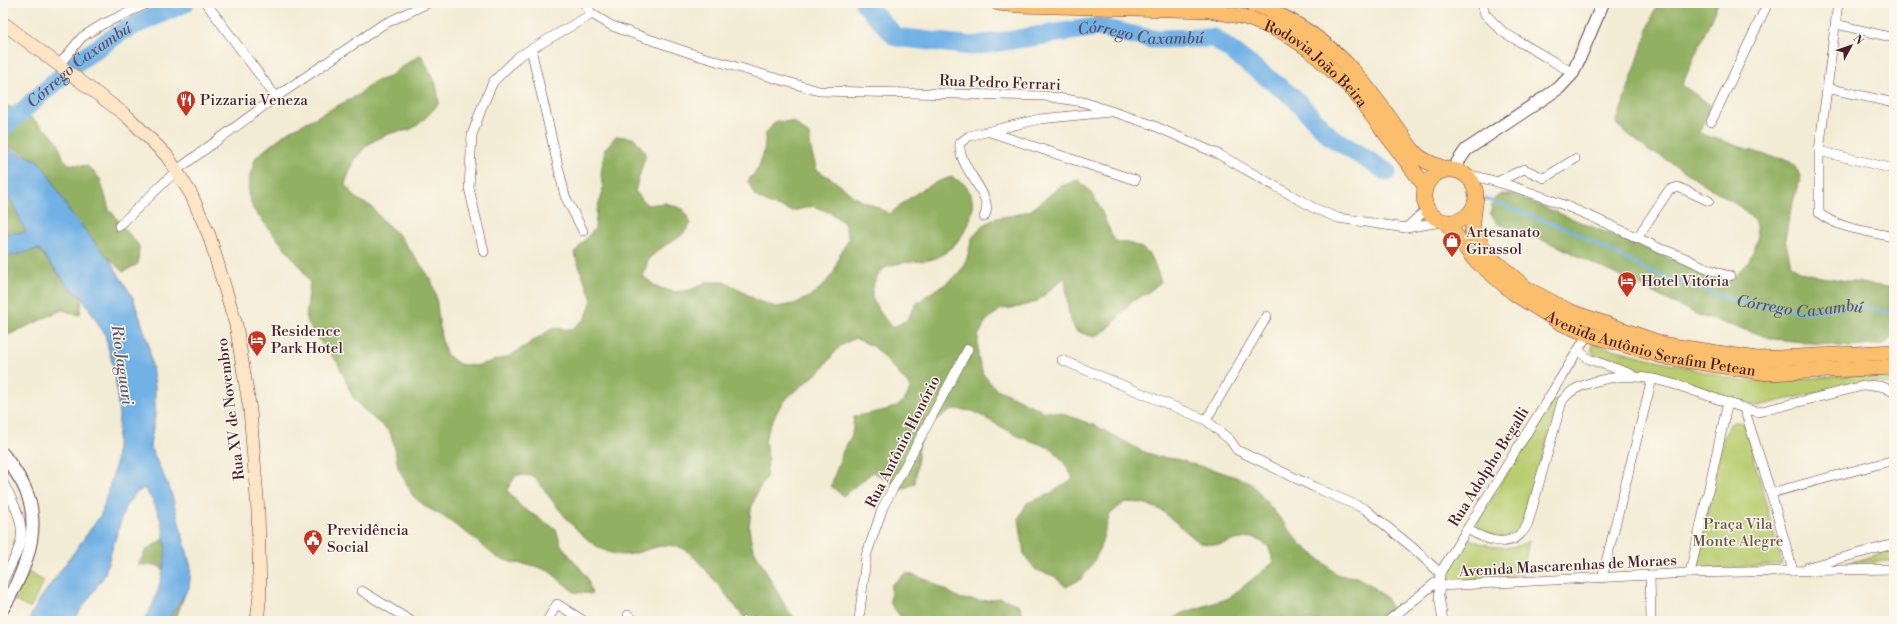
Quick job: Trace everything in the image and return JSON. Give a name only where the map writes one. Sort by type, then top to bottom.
[{"type":"main road","name":"Rodovia João Beira","points":[[998,3],[1016,5],[1209,10],[1248,18],[1283,32],[1309,49],[1352,90],[1425,186]]},
{"type":"main road","name":"Rodovia João Beira","points":[[1252,3],[1270,10],[1297,24],[1330,48],[1354,71],[1416,154],[1428,162],[1454,171]]},
{"type":"main road","name":"Rua XV de Novembro","points":[[3,23],[128,117],[167,156],[191,194],[210,235],[236,325],[250,410],[258,511],[260,594],[257,621]]},
{"type":"main road","points":[[1454,171],[1475,187],[1475,203],[1472,210],[1461,220],[1444,222],[1431,215],[1427,209],[1424,202],[1425,186],[1433,175],[1454,171]]},
{"type":"main road","name":"Avenida Antônio Serafim Petean","points":[[1475,203],[1472,231],[1491,258],[1527,289],[1568,310],[1610,326],[1666,345],[1757,359],[1893,352]]},
{"type":"main road","name":"Avenida Antônio Serafim Petean","points":[[1444,222],[1474,259],[1515,294],[1561,323],[1588,334],[1666,357],[1768,373],[1894,367]]},
{"type":"street","points":[[60,66],[82,37],[103,24],[149,3]]},
{"type":"street","points":[[119,226],[177,170],[276,97],[382,25],[428,3]]},
{"type":"street","name":"Rua Pedro Ferrari","points":[[584,3],[592,14],[612,26],[637,36],[819,91],[1045,96],[1083,102],[1150,124],[1220,154],[1314,208],[1338,218],[1406,228],[1444,222]]},
{"type":"street","points":[[1482,3],[1485,14],[1503,32],[1573,73]]},
{"type":"street","points":[[1603,3],[1573,73],[1559,88],[1466,150],[1454,171],[1499,181],[1578,211],[1661,249],[1674,252],[1720,274],[1730,276]]},
{"type":"street","points":[[1711,122],[1768,3]]},
{"type":"street","points":[[1838,3],[1819,151],[1819,213],[1826,220],[1894,237]]},
{"type":"street","points":[[206,4],[276,97]]},
{"type":"street","points":[[484,252],[469,188],[472,135],[493,82],[519,56],[592,14]]},
{"type":"street","points":[[1836,24],[1894,38]]},
{"type":"street","points":[[531,49],[565,196],[583,231]]},
{"type":"street","points":[[1827,88],[1894,103]]},
{"type":"street","points":[[984,218],[987,212],[985,198],[962,161],[959,150],[960,143],[970,136],[1040,119],[1114,112]]},
{"type":"street","points":[[990,132],[1135,180]]},
{"type":"street","points":[[1819,151],[1894,169]]},
{"type":"street","points":[[1499,181],[1524,169],[1544,178],[1575,159]]},
{"type":"street","points":[[1637,238],[1669,190],[1678,187],[1709,201]]},
{"type":"street","points":[[1406,228],[1427,209]]},
{"type":"street","points":[[1206,420],[1267,316]]},
{"type":"street","name":"Rua Adolpho Begalli","points":[[1388,621],[1439,580],[1467,529],[1588,334]]},
{"type":"street","name":"Rua Antônio Honório","points":[[859,621],[866,556],[883,507],[968,349]]},
{"type":"street","points":[[1578,350],[1589,359],[1634,376],[1691,388],[1758,412],[1863,386],[1877,385],[1888,388],[1894,394]]},
{"type":"street","points":[[1062,360],[1206,420],[1230,440],[1237,450],[1314,487],[1365,509],[1412,546],[1439,580],[1443,621]]},
{"type":"street","points":[[1467,529],[1481,537],[1497,542],[1518,538],[1523,533],[1528,522],[1562,401],[1568,393],[1581,386],[1602,379],[1634,376]]},
{"type":"street","points":[[1602,578],[1652,379]]},
{"type":"street","points":[[1555,387],[1568,393]]},
{"type":"street","points":[[1690,573],[1728,402]]},
{"type":"street","points":[[1744,408],[1794,571]]},
{"type":"street","points":[[3,608],[29,553],[34,522],[26,491],[4,460]]},
{"type":"street","points":[[1771,493],[1894,460]]},
{"type":"street","points":[[3,483],[9,493],[22,529],[17,551],[3,580]]},
{"type":"street","name":"Avenida Mascarenhas de Moraes","points":[[1794,571],[1894,544]]},
{"type":"street","name":"Avenida Mascarenhas de Moraes","points":[[1439,580],[1602,578],[1690,573],[1894,569]]},
{"type":"street","points":[[1650,575],[1651,621]]},
{"type":"street","points":[[362,591],[411,621]]},
{"type":"street","points":[[547,621],[557,604],[584,621]]},
{"type":"street","points":[[745,621],[753,621]]},
{"type":"green space","points":[[1657,3],[1718,3],[1682,85],[1710,105],[1699,133],[1768,156],[1788,160],[1793,163],[1801,177],[1791,208],[1785,239],[1791,265],[1799,271],[1821,277],[1894,288],[1894,336],[1884,344],[1850,347],[1774,339],[1698,315],[1558,246],[1498,224],[1490,213],[1494,199],[1501,194],[1514,195],[1720,279],[1734,277],[1748,263],[1758,240],[1755,221],[1739,206],[1659,155],[1650,152],[1616,124]]},
{"type":"green space","points":[[421,55],[436,84],[439,103],[417,126],[382,137],[367,146],[356,158],[345,184],[357,199],[372,207],[384,222],[399,235],[431,279],[436,296],[441,337],[446,354],[459,364],[476,366],[510,356],[553,328],[571,330],[586,318],[592,300],[574,253],[595,228],[597,210],[603,192],[601,174],[605,149],[616,136],[634,138],[646,153],[635,191],[647,205],[666,203],[683,209],[691,224],[681,236],[664,246],[649,258],[643,276],[655,286],[673,292],[691,290],[706,282],[726,282],[758,301],[776,307],[794,304],[809,297],[824,285],[834,272],[840,254],[849,239],[844,223],[831,213],[813,206],[792,211],[770,204],[755,196],[748,181],[758,169],[764,151],[766,133],[776,121],[794,122],[809,135],[812,154],[817,170],[832,179],[857,199],[890,214],[918,192],[942,180],[951,177],[963,183],[971,195],[971,216],[962,236],[955,244],[947,252],[934,259],[889,266],[885,268],[876,278],[872,292],[873,300],[879,311],[892,328],[907,320],[915,305],[959,273],[967,258],[972,238],[982,226],[996,218],[1015,215],[1031,210],[1061,186],[1078,180],[1086,187],[1097,201],[1115,241],[1134,245],[1146,252],[1154,264],[1161,282],[1146,294],[1131,302],[1108,329],[1094,337],[1076,331],[1069,316],[1065,277],[1036,302],[1019,307],[1001,309],[986,321],[978,336],[978,357],[983,374],[995,388],[1043,411],[1061,413],[1096,426],[1142,451],[1159,457],[1177,459],[1250,482],[1301,544],[1338,575],[1356,577],[1371,585],[1386,598],[1394,613],[1393,621],[1171,621],[1180,614],[1229,598],[1274,562],[1268,546],[1254,537],[1235,540],[1219,545],[1200,543],[1161,510],[1143,503],[1125,502],[1110,514],[1099,551],[1091,566],[1081,579],[1066,587],[1054,576],[1036,570],[1024,555],[1019,518],[1027,503],[1051,493],[1073,478],[1065,464],[1053,449],[1018,436],[973,411],[954,409],[940,417],[925,429],[919,447],[915,483],[901,490],[888,480],[873,472],[843,496],[831,486],[843,451],[852,435],[854,417],[888,409],[900,404],[904,401],[911,387],[874,347],[855,338],[840,346],[820,371],[790,395],[779,408],[771,423],[765,440],[768,459],[766,477],[757,492],[751,509],[749,528],[752,546],[785,606],[797,621],[747,621],[706,570],[682,548],[669,545],[632,554],[617,554],[603,549],[589,540],[576,528],[534,476],[516,475],[507,490],[521,507],[556,529],[561,545],[587,577],[592,594],[574,592],[549,571],[532,565],[514,563],[496,557],[471,536],[441,515],[426,507],[413,496],[398,467],[390,432],[365,411],[353,397],[338,363],[314,334],[306,319],[310,283],[302,269],[253,209],[248,193],[250,175],[256,157],[286,133],[358,95],[373,82],[389,77],[404,65]]},
{"type":"green space","points":[[7,106],[23,111],[52,135],[58,142],[63,158],[69,164],[87,166],[100,179],[109,209],[139,246],[138,264],[123,272],[82,228],[70,212],[51,180],[37,162],[28,155],[3,146],[3,107]]},
{"type":"green space","points":[[3,194],[12,202],[29,238],[69,287],[82,297],[80,315],[62,310],[6,336],[3,332]]},
{"type":"green space","points":[[1592,344],[1741,381],[1764,381],[1894,373],[1894,387],[1883,383],[1863,382],[1758,406],[1692,383],[1635,369],[1595,355],[1592,352]]},
{"type":"green space","points":[[1551,399],[1559,400],[1521,528],[1514,533],[1503,537],[1487,533],[1475,526]]},
{"type":"green space","name":"Praça Vila Monte Alegre","points":[[1740,422],[1745,425],[1782,564],[1695,570],[1723,439],[1730,424]]},
{"type":"green space","points":[[177,530],[187,588],[175,621],[163,621],[170,576],[157,565],[138,565],[146,550]]},
{"type":"green space","points":[[1465,537],[1497,547],[1513,547],[1529,541],[1521,579],[1456,583],[1448,578],[1449,571]]},
{"type":"green space","points":[[1892,551],[1894,561],[1848,563]]},
{"type":"green space","points":[[28,572],[44,581],[30,609],[14,600]]},
{"type":"green space","points":[[906,573],[928,580],[961,599],[983,601],[1001,598],[1019,605],[1026,621],[904,621],[890,603],[891,585]]},
{"type":"water","name":"Rio Jaguari","points":[[3,147],[37,160],[49,175],[70,212],[109,259],[133,298],[148,342],[155,386],[155,416],[150,446],[171,492],[191,568],[189,588],[167,621],[143,621],[148,614],[156,595],[165,561],[165,542],[161,521],[152,500],[144,488],[136,493],[125,507],[104,576],[73,621],[28,621],[40,599],[101,515],[116,464],[119,416],[115,374],[105,335],[82,297],[69,287],[39,249],[3,258],[3,234],[26,232],[12,202],[3,194]]},
{"type":"waterway","name":"Córrego Caxambú","points":[[3,128],[80,60],[124,30],[185,3]]},
{"type":"waterway","name":"Córrego Caxambú","points":[[864,3],[896,37],[972,46],[1097,27],[1150,39],[1214,38],[1293,97],[1331,137],[1387,172]]},
{"type":"waterway","name":"Córrego Caxambú","points":[[1485,199],[1570,230],[1648,271],[1732,300],[1804,312],[1851,306],[1894,313]]},
{"type":"place","name":"Pizzaria Veneza","points":[[186,117]]},
{"type":"place","name":"Artesanato Girassol","points":[[1452,258]]},
{"type":"place","name":"Hotel Vitória","points":[[1627,298]]},
{"type":"place","name":"Residence Park Hotel","points":[[257,357]]},
{"type":"place","name":"Previdência Social","points":[[313,556]]}]
